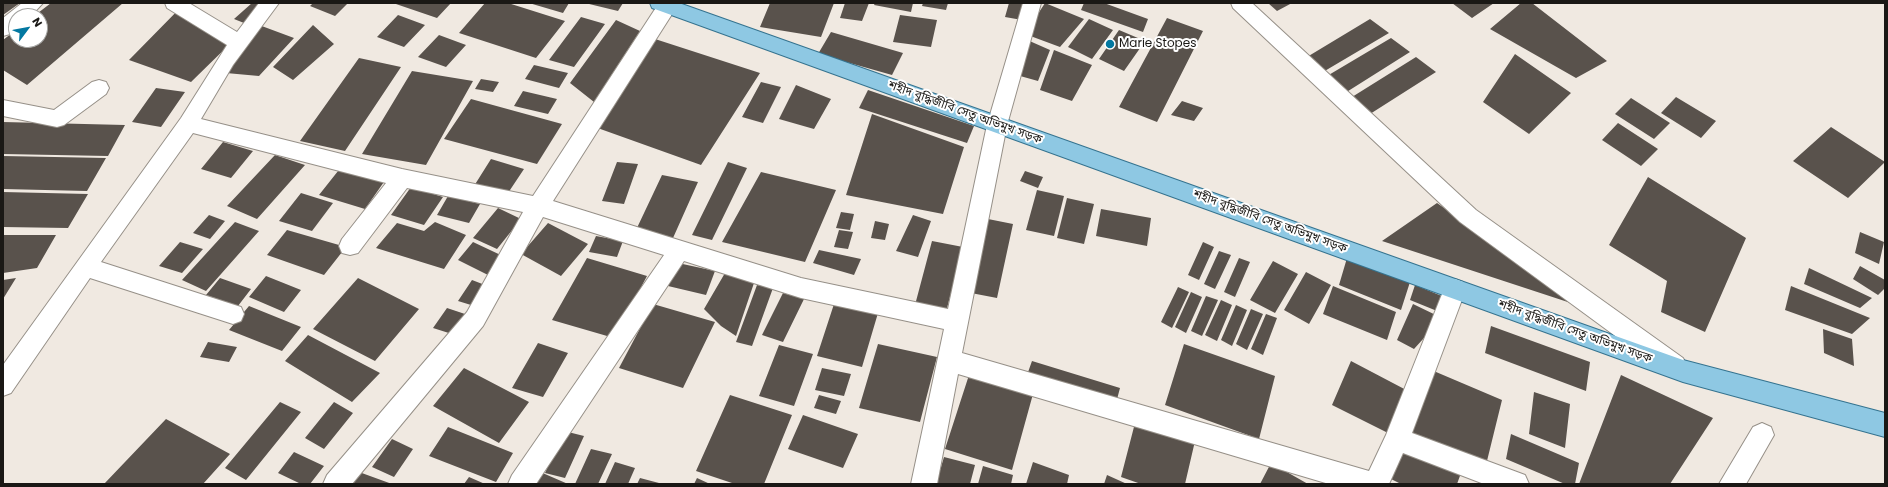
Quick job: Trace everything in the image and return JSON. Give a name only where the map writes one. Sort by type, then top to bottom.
[{"type":"main road","name":"শহীদ বুদ্ধিজীবি সেতু অভিমুখ সড়ক","points":[[663,4],[1455,288],[1683,372],[1885,426]]},
{"type":"street","points":[[174,3],[239,43]]},
{"type":"street","points":[[3,385],[85,267],[188,124],[226,60],[270,3]]},
{"type":"street","points":[[924,484],[997,125],[1032,3]]},
{"type":"street","points":[[1240,3],[1468,216],[1683,372]]},
{"type":"street","points":[[336,484],[475,319],[538,206],[663,4]]},
{"type":"street","points":[[3,108],[57,119],[99,88]]},
{"type":"street","points":[[188,124],[402,178],[538,206],[680,249],[801,288],[957,321]]},
{"type":"street","points":[[350,246],[402,178]]},
{"type":"street","points":[[521,484],[680,249]]},
{"type":"street","points":[[85,267],[234,314]]},
{"type":"street","points":[[1376,484],[1397,439],[1455,288]]},
{"type":"street","points":[[949,360],[1145,419],[1371,484]]},
{"type":"street","points":[[1732,484],[1762,435]]},
{"type":"street","points":[[1397,439],[1516,484]]},
{"type":"building","points":[[3,3],[20,3],[13,8],[8,8],[8,11],[3,15]]},
{"type":"building","points":[[51,3],[123,3],[27,85],[3,70],[3,40],[8,36],[8,48],[48,48],[48,8],[44,8]]},
{"type":"building","points":[[185,3],[237,37],[191,82],[129,60]]},
{"type":"building","points":[[252,3],[263,5],[244,23],[234,19]]},
{"type":"building","points":[[313,3],[348,3],[335,16],[310,6]]},
{"type":"building","points":[[393,3],[451,3],[437,18]]},
{"type":"building","points":[[485,3],[508,3],[565,21],[536,58],[459,33]]},
{"type":"building","points":[[529,3],[569,3],[563,13]]},
{"type":"building","points":[[585,3],[623,3],[618,11]]},
{"type":"building","points":[[770,3],[834,3],[821,37],[760,27]]},
{"type":"building","points":[[845,3],[869,3],[862,21],[840,18]]},
{"type":"building","points":[[875,3],[913,3],[911,12],[874,5]]},
{"type":"building","points":[[923,3],[948,3],[946,10],[922,6]]},
{"type":"building","points":[[1009,3],[1026,3],[1022,20],[1005,17]]},
{"type":"building","points":[[1045,3],[1084,19],[1060,47],[1025,34]]},
{"type":"building","points":[[1084,3],[1104,3],[1148,19],[1143,32],[1081,10]]},
{"type":"building","points":[[1268,3],[1292,3],[1277,11]]},
{"type":"building","points":[[1452,3],[1494,3],[1472,18]]},
{"type":"building","points":[[1521,3],[1532,3],[1607,61],[1576,78],[1490,29]]},
{"type":"building","points":[[398,15],[425,25],[404,47],[377,37]]},
{"type":"building","points":[[900,15],[937,20],[931,47],[893,42]]},
{"type":"building","points":[[581,17],[605,24],[574,67],[549,60]]},
{"type":"building","points":[[1167,18],[1203,31],[1157,122],[1119,107]]},
{"type":"building","points":[[1089,19],[1113,30],[1092,59],[1068,47]]},
{"type":"building","points":[[1370,19],[1389,33],[1323,72],[1307,57]]},
{"type":"building","points":[[616,20],[640,31],[594,102],[570,83]]},
{"type":"building","points":[[259,25],[294,38],[259,76],[226,73]]},
{"type":"building","points":[[313,25],[334,44],[293,80],[273,67]]},
{"type":"building","points":[[1119,30],[1145,41],[1124,71],[1099,59]]},
{"type":"building","points":[[831,32],[903,53],[892,75],[818,54]]},
{"type":"building","points":[[439,35],[466,45],[446,67],[418,57]]},
{"type":"building","points":[[1391,38],[1410,52],[1345,93],[1327,76]]},
{"type":"building","points":[[655,39],[760,73],[701,165],[592,126]]},
{"type":"building","points":[[1025,39],[1050,50],[1038,81],[1013,74]]},
{"type":"building","points":[[1054,50],[1092,65],[1072,101],[1040,90]]},
{"type":"building","points":[[1515,54],[1571,93],[1529,134],[1483,102]]},
{"type":"building","points":[[1416,57],[1436,72],[1370,114],[1352,97]]},
{"type":"building","points":[[359,58],[401,67],[345,151],[300,141]]},
{"type":"building","points":[[534,65],[568,73],[559,88],[525,79]]},
{"type":"building","points":[[412,71],[473,81],[426,165],[362,154]]},
{"type":"building","points":[[481,79],[499,82],[493,92],[475,89]]},
{"type":"building","points":[[761,82],[781,87],[763,123],[742,117]]},
{"type":"building","points":[[796,85],[831,99],[814,129],[779,119]]},
{"type":"building","points":[[156,88],[185,92],[161,127],[132,122]]},
{"type":"building","points":[[868,90],[974,126],[967,143],[859,108]]},
{"type":"building","points":[[523,91],[557,99],[548,114],[514,106]]},
{"type":"building","points":[[1676,97],[1716,121],[1701,138],[1661,113]]},
{"type":"building","points":[[1631,98],[1670,123],[1654,139],[1615,114]]},
{"type":"building","points":[[471,99],[562,124],[537,164],[444,139]]},
{"type":"building","points":[[1182,101],[1203,108],[1194,121],[1171,115]]},
{"type":"building","points":[[872,114],[964,147],[943,214],[846,195]]},
{"type":"building","points":[[3,122],[125,125],[108,156],[3,154]]},
{"type":"building","points":[[1618,123],[1658,149],[1641,166],[1602,140]]},
{"type":"building","points":[[1831,127],[1885,162],[1848,198],[1793,161]]},
{"type":"building","points":[[223,142],[253,151],[231,178],[201,169]]},
{"type":"building","points":[[275,155],[305,165],[257,219],[227,206]]},
{"type":"building","points":[[3,156],[106,158],[87,191],[3,189]]},
{"type":"building","points":[[491,159],[524,169],[506,196],[474,186]]},
{"type":"building","points":[[617,162],[638,164],[624,204],[602,201]]},
{"type":"building","points":[[728,162],[747,168],[712,240],[692,235]]},
{"type":"building","points":[[342,166],[386,179],[365,209],[319,195]]},
{"type":"building","points":[[1025,171],[1043,177],[1038,188],[1020,181]]},
{"type":"building","points":[[761,172],[836,190],[805,262],[722,242]]},
{"type":"building","points":[[662,175],[698,182],[673,238],[636,230]]},
{"type":"building","points":[[1648,177],[1746,238],[1705,332],[1661,312],[1667,281],[1609,245]]},
{"type":"building","points":[[411,187],[443,197],[424,225],[391,215]]},
{"type":"building","points":[[1037,190],[1064,196],[1054,236],[1026,230]]},
{"type":"building","points":[[3,192],[88,194],[68,228],[3,227]]},
{"type":"building","points":[[301,193],[333,203],[312,231],[279,221]]},
{"type":"building","points":[[448,196],[480,204],[469,223],[437,215]]},
{"type":"building","points":[[1067,198],[1094,204],[1084,244],[1057,238]]},
{"type":"building","points":[[1437,203],[1587,308],[1382,241]]},
{"type":"building","points":[[498,208],[521,219],[497,249],[473,238]]},
{"type":"building","points":[[1101,209],[1151,218],[1147,246],[1096,236]]},
{"type":"building","points":[[841,212],[854,214],[850,230],[836,228]]},
{"type":"building","points":[[209,215],[225,221],[210,239],[193,233]]},
{"type":"building","points":[[913,215],[931,221],[918,257],[896,251]]},
{"type":"building","points":[[988,219],[1013,224],[997,298],[971,293]]},
{"type":"building","points":[[875,221],[889,224],[885,240],[871,238]]},
{"type":"building","points":[[235,222],[259,231],[206,291],[182,280]]},
{"type":"building","points":[[435,222],[466,235],[444,269],[376,248],[397,223],[424,231]]},
{"type":"building","points":[[548,223],[588,244],[561,276],[521,254]]},
{"type":"building","points":[[287,230],[346,247],[324,275],[267,255]]},
{"type":"building","points":[[839,230],[853,232],[848,249],[834,247]]},
{"type":"building","points":[[1860,232],[1884,242],[1879,264],[1855,253]]},
{"type":"building","points":[[3,235],[56,235],[37,268],[3,273]]},
{"type":"building","points":[[596,236],[623,241],[617,257],[589,252]]},
{"type":"building","points":[[932,241],[963,247],[946,312],[915,305]]},
{"type":"building","points":[[180,242],[203,249],[182,273],[159,266]]},
{"type":"building","points":[[473,242],[507,258],[492,277],[458,260]]},
{"type":"building","points":[[1203,242],[1214,247],[1199,280],[1188,275]]},
{"type":"building","points":[[819,250],[861,259],[854,275],[813,263]]},
{"type":"building","points":[[1219,251],[1231,255],[1215,289],[1204,284]]},
{"type":"building","points":[[587,258],[647,276],[614,338],[552,320]]},
{"type":"building","points":[[1239,258],[1250,262],[1235,297],[1224,292]]},
{"type":"building","points":[[1347,258],[1410,282],[1401,310],[1339,285]]},
{"type":"building","points":[[1273,261],[1298,274],[1275,313],[1250,300]]},
{"type":"building","points":[[678,263],[715,271],[706,295],[668,286]]},
{"type":"building","points":[[1860,266],[1885,280],[1885,288],[1878,295],[1853,279]]},
{"type":"building","points":[[1809,268],[1872,298],[1860,308],[1804,284]]},
{"type":"building","points":[[1306,272],[1331,285],[1309,324],[1284,310]]},
{"type":"building","points":[[725,273],[754,283],[736,336],[721,326],[704,309]]},
{"type":"building","points":[[266,276],[301,290],[284,312],[249,297]]},
{"type":"building","points":[[16,278],[3,299],[3,280]]},
{"type":"building","points":[[220,278],[251,289],[238,306],[206,295]]},
{"type":"building","points":[[358,278],[419,309],[375,361],[313,329]]},
{"type":"building","points":[[472,280],[485,285],[471,305],[458,301]]},
{"type":"building","points":[[757,285],[773,288],[752,346],[736,342]]},
{"type":"building","points":[[1415,285],[1449,299],[1442,313],[1410,300]]},
{"type":"building","points":[[1333,286],[1396,312],[1387,340],[1323,314]]},
{"type":"building","points":[[1791,286],[1870,318],[1852,334],[1785,310]]},
{"type":"building","points":[[1178,287],[1189,292],[1172,328],[1161,322]]},
{"type":"building","points":[[1191,292],[1202,297],[1186,333],[1175,327]]},
{"type":"building","points":[[783,293],[804,299],[783,342],[762,335]]},
{"type":"building","points":[[1206,296],[1218,300],[1202,336],[1191,331]]},
{"type":"building","points":[[1221,300],[1232,305],[1217,341],[1205,335]]},
{"type":"building","points":[[653,304],[715,322],[683,388],[619,368]]},
{"type":"building","points":[[834,304],[878,313],[862,367],[817,356]]},
{"type":"building","points":[[1413,304],[1442,318],[1414,349],[1397,340]]},
{"type":"building","points":[[1236,305],[1247,310],[1232,346],[1221,340]]},
{"type":"building","points":[[249,306],[301,327],[282,351],[229,330]]},
{"type":"building","points":[[447,308],[465,314],[452,334],[433,328]]},
{"type":"building","points":[[1251,309],[1263,314],[1247,350],[1236,344]]},
{"type":"building","points":[[1266,314],[1277,318],[1263,355],[1251,349]]},
{"type":"building","points":[[1491,326],[1590,362],[1586,391],[1485,353]]},
{"type":"building","points":[[1823,329],[1852,339],[1854,366],[1824,353]]},
{"type":"building","points":[[308,335],[380,373],[352,402],[285,361]]},
{"type":"building","points":[[208,342],[237,347],[229,362],[200,357]]},
{"type":"building","points":[[538,343],[568,353],[543,397],[512,388]]},
{"type":"building","points":[[878,344],[937,357],[920,422],[859,408]]},
{"type":"building","points":[[1184,344],[1275,376],[1259,439],[1165,405]]},
{"type":"building","points":[[779,345],[813,354],[794,406],[759,396]]},
{"type":"building","points":[[1032,361],[1120,388],[1116,403],[1027,375]]},
{"type":"building","points":[[1351,361],[1410,392],[1390,434],[1332,405]]},
{"type":"building","points":[[464,368],[529,402],[499,443],[433,406]]},
{"type":"building","points":[[822,368],[851,374],[844,396],[815,390]]},
{"type":"building","points":[[1429,369],[1502,400],[1485,469],[1409,435]]},
{"type":"building","points":[[969,375],[1033,394],[1012,470],[945,449]]},
{"type":"building","points":[[1621,375],[1713,418],[1670,484],[1579,484]]},
{"type":"building","points":[[1534,392],[1570,404],[1565,448],[1529,434]]},
{"type":"building","points":[[730,395],[792,415],[764,484],[735,484],[696,471]]},
{"type":"building","points":[[819,395],[841,401],[836,414],[814,408]]},
{"type":"building","points":[[280,402],[301,412],[246,480],[225,468]]},
{"type":"building","points":[[334,402],[353,413],[324,449],[305,438]]},
{"type":"building","points":[[803,415],[858,434],[843,468],[788,449]]},
{"type":"building","points":[[166,419],[230,454],[203,484],[104,484]]},
{"type":"building","points":[[1135,423],[1195,441],[1185,484],[1141,484],[1121,477]]},
{"type":"building","points":[[448,427],[513,453],[496,482],[429,456]]},
{"type":"building","points":[[564,431],[584,436],[565,478],[545,473]]},
{"type":"building","points":[[1511,434],[1579,463],[1575,484],[1565,484],[1506,459]]},
{"type":"building","points":[[392,439],[413,449],[394,477],[372,467]]},
{"type":"building","points":[[1402,445],[1461,473],[1457,484],[1401,484],[1389,478]]},
{"type":"building","points":[[591,449],[612,454],[598,484],[575,484]]},
{"type":"building","points":[[294,452],[324,466],[310,484],[301,484],[278,473]]},
{"type":"building","points":[[944,457],[975,465],[970,484],[936,484]]},
{"type":"building","points":[[615,462],[635,468],[628,484],[605,484]]},
{"type":"building","points":[[1033,462],[1069,475],[1067,484],[1026,484]]},
{"type":"building","points":[[1271,463],[1308,484],[1260,484]]},
{"type":"building","points":[[983,466],[1013,475],[1011,484],[978,484]]},
{"type":"building","points":[[538,471],[568,484],[530,484]]},
{"type":"building","points":[[359,472],[392,484],[351,484]]},
{"type":"building","points":[[1107,475],[1127,484],[1104,484]]},
{"type":"building","points":[[469,477],[485,484],[464,484]]},
{"type":"building","points":[[640,478],[659,483],[659,484],[637,484]]},
{"type":"building","points":[[697,478],[710,484],[694,484]]},
{"type":"place","name":"Marie Stopes","points":[[1110,44]]}]
